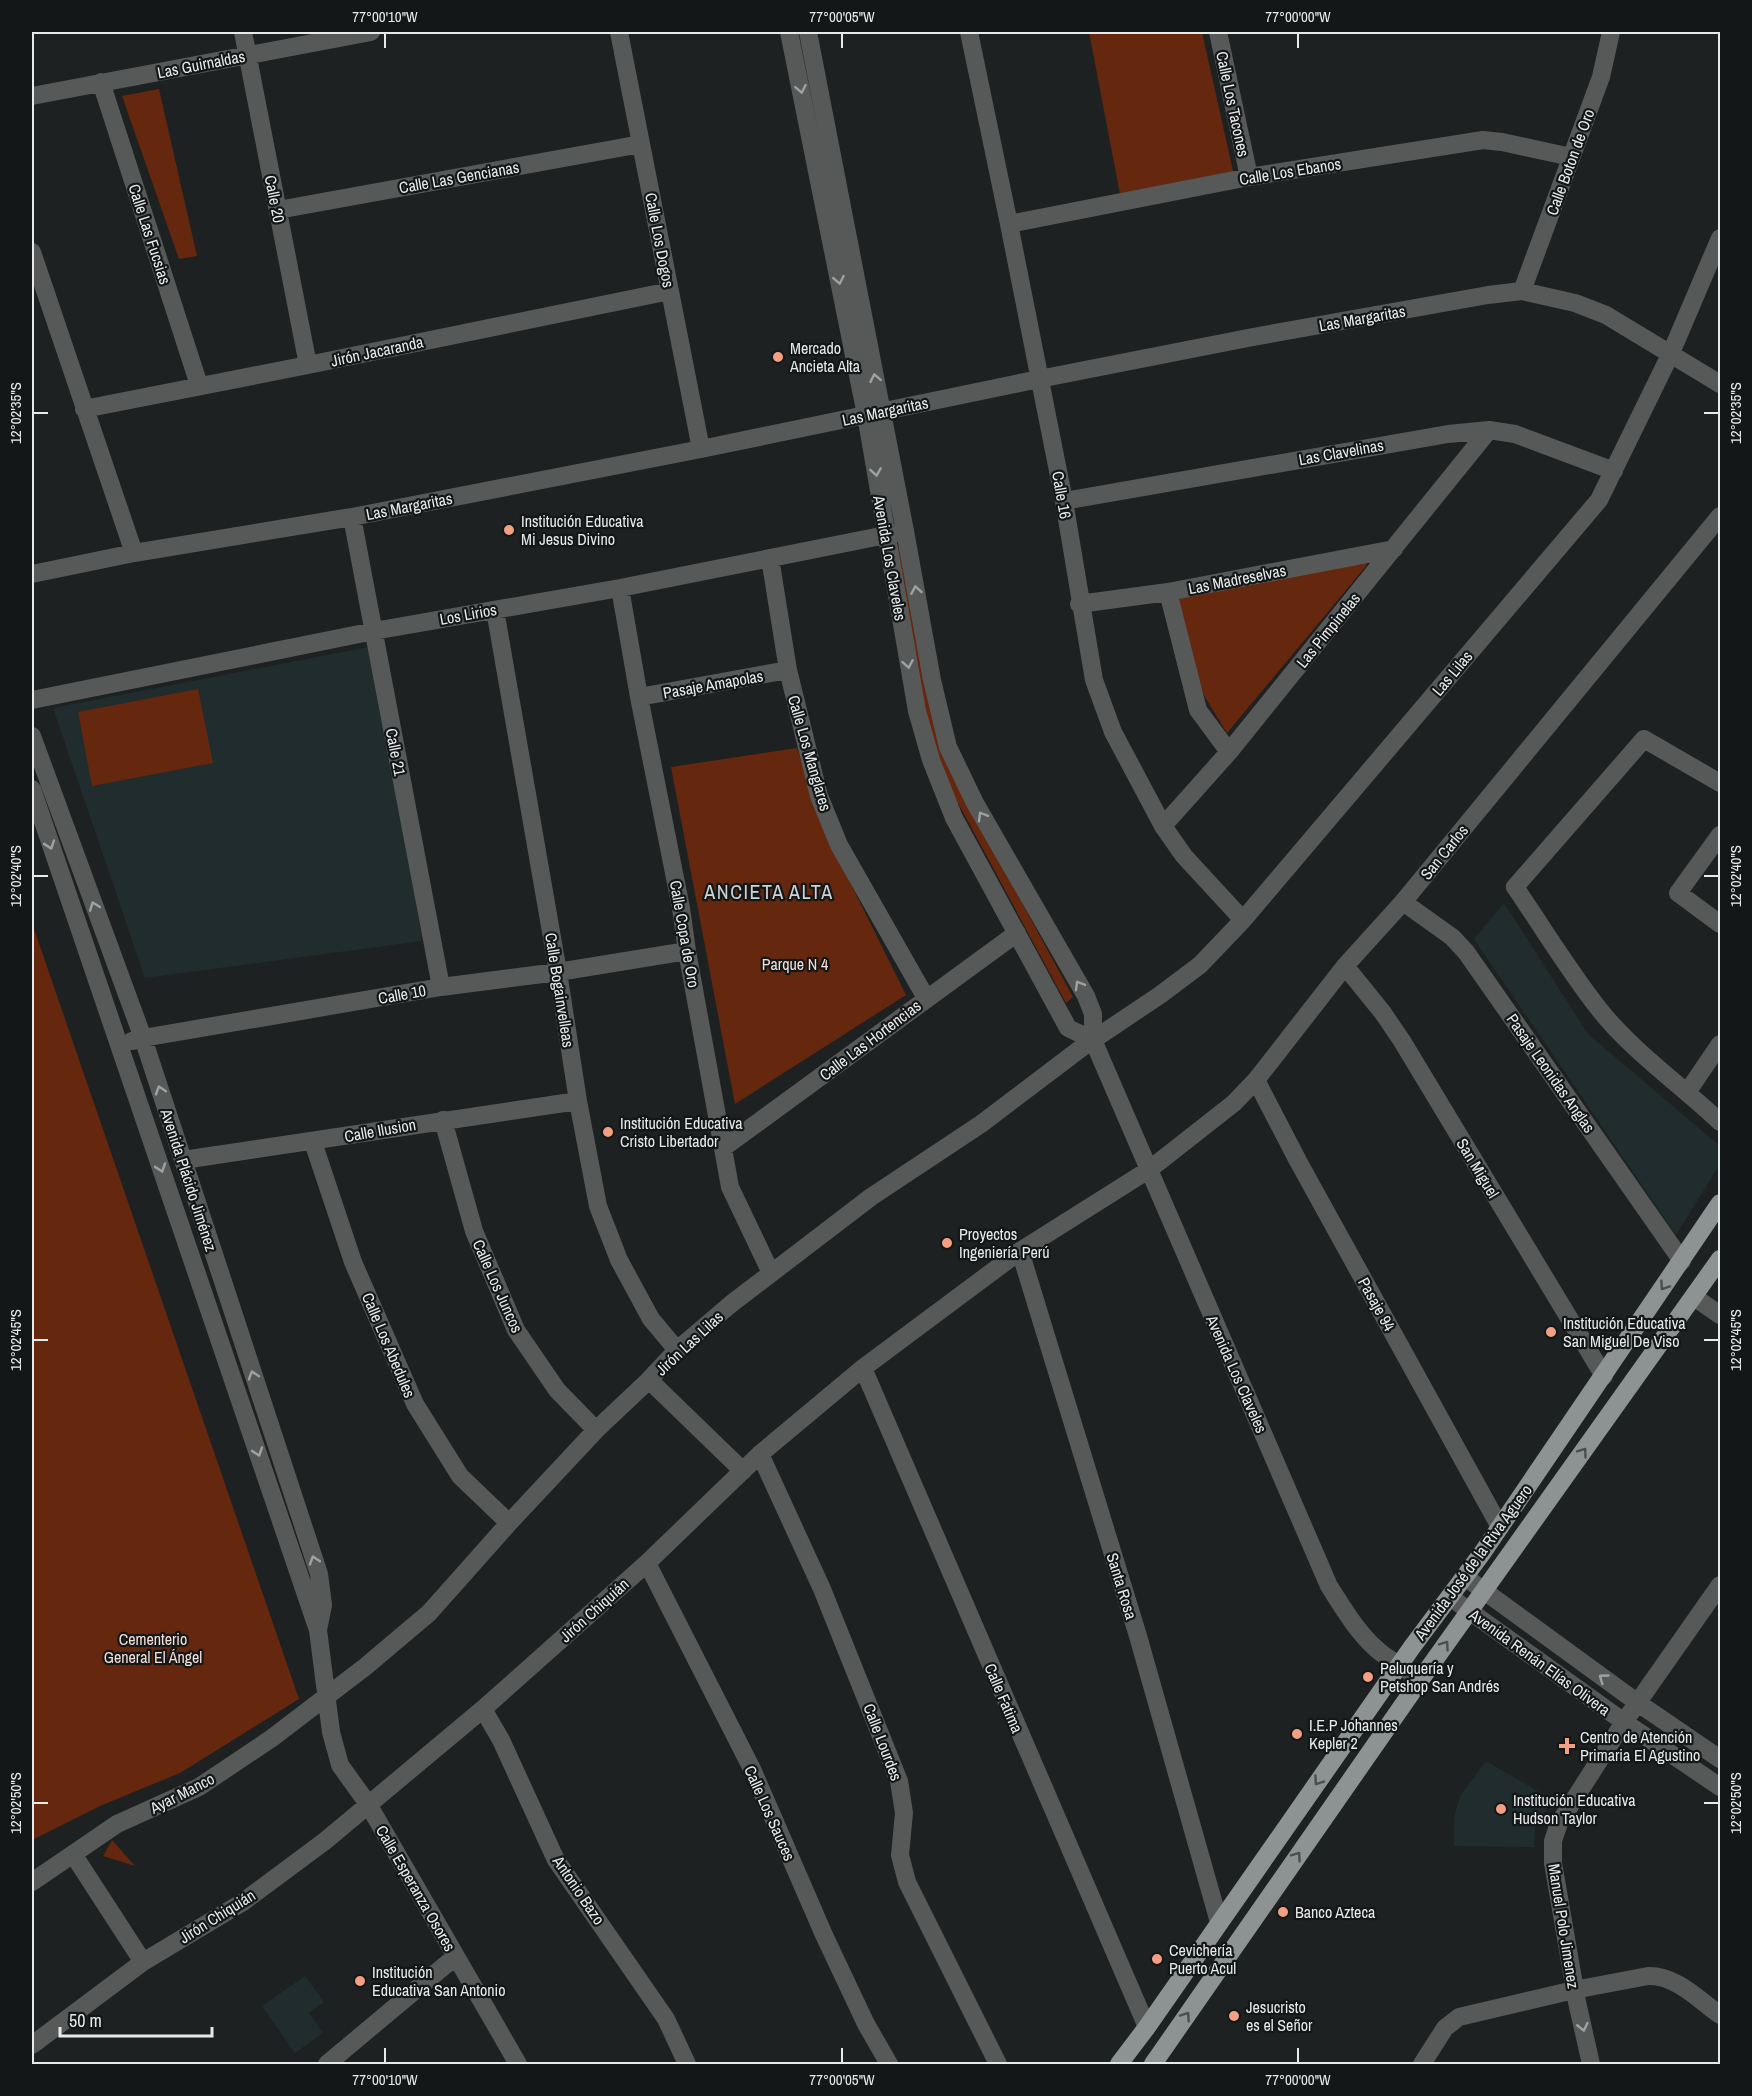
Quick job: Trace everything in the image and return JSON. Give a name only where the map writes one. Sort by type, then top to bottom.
[{"type":"main road","name":"Avenida José de la Riva Aguero","points":[[1119,2064],[1400,1664],[1500,1527],[1720,1203]]},
{"type":"main road","name":"Avenida José de la Riva Aguero","points":[[1153,2064],[1469,1610],[1720,1259]]},
{"type":"main road","points":[[1546,1460],[1567,1474]]},
{"type":"street","name":"Calle 20","points":[[243,32],[308,366]]},
{"type":"street","name":"Las Guirnaldas","points":[[32,96],[371,32]]},
{"type":"street","name":"Calle Los Dogos","points":[[619,32],[701,449]]},
{"type":"street","name":"Avenida Los Claveles","points":[[789,32],[874,413],[905,531],[932,680],[948,747],[975,803],[1086,996],[1093,1014],[1093,1040],[1329,1586],[1365,1637],[1385,1656],[1421,1679]]},
{"type":"street","name":"Avenida Los Claveles","points":[[808,32],[874,413],[886,535],[917,711],[931,760],[954,818],[1068,1028],[1093,1040]]},
{"type":"street","name":"Calle 16","points":[[969,32],[1010,224],[1064,501],[1079,604],[1094,680],[1113,732],[1162,826],[1184,856],[1243,920]]},
{"type":"street","name":"Calle Los Tacones","points":[[1218,32],[1249,177]]},
{"type":"street","name":"Calle Boton de Oro","points":[[1522,291],[1601,78],[1611,32]]},
{"type":"street","name":"Calle Las Fucsias","points":[[101,82],[199,385]]},
{"type":"street","name":"Calle Los Ebanos","points":[[1010,224],[1249,177],[1482,140],[1571,157]]},
{"type":"street","name":"Calle Las Gencianas","points":[[278,210],[641,144]]},
{"type":"street","name":"Las Lilas","points":[[1093,1040],[1200,965],[1243,920],[1599,500],[1671,353],[1720,238]]},
{"type":"street","points":[[32,252],[134,553]]},
{"type":"street","name":"Jirón Jacaranda","points":[[84,409],[199,385],[308,366],[670,291]]},
{"type":"street","name":"Las Margaritas","points":[[32,574],[134,553],[352,517],[1252,338],[1488,295],[1522,291],[1575,303],[1606,315],[1720,384]]},
{"type":"street","name":"Las Clavelinas","points":[[1064,501],[1448,434],[1489,430],[1515,434],[1614,471]]},
{"type":"street","name":"Las Pimpinelas","points":[[1162,826],[1229,752],[1489,430]]},
{"type":"street","name":"San Carlos","points":[[1150,1169],[1234,1103],[1256,1080],[1345,966],[1403,902],[1720,516]]},
{"type":"street","name":"Calle 21","points":[[352,517],[441,987]]},
{"type":"street","name":"Los Lirios","points":[[32,700],[374,631],[620,588],[905,531]]},
{"type":"street","name":"Las Madreselvas","points":[[1079,604],[1168,592],[1394,549]]},
{"type":"street","name":"Calle Los Manglares","points":[[770,558],[788,670],[819,796],[839,845],[926,998]]},
{"type":"street","name":"Calle Copa de Oro","points":[[620,588],[681,908],[730,1187],[771,1273]]},
{"type":"street","points":[[1168,592],[1198,710],[1229,752]]},
{"type":"street","name":"Calle Bogainvelleas","points":[[495,610],[578,1101],[598,1206],[619,1260],[651,1319],[677,1350]]},
{"type":"street","name":"Pasaje Amapolas","points":[[639,697],[788,670]]},
{"type":"street","name":"Avenida Plácido Jiménez","points":[[32,736],[143,1038],[319,1574],[323,1605],[318,1630]]},
{"type":"street","points":[[1720,783],[1644,739],[1515,887],[1600,1010],[1641,1052],[1688,1091],[1720,1122]]},
{"type":"street","name":"Avenida Plácido Jiménez","points":[[32,789],[318,1630],[331,1732],[340,1764],[368,1804]]},
{"type":"street","points":[[1720,835],[1678,893],[1720,924]]},
{"type":"street","name":"Pasaje Leonidas Anglas","points":[[1403,902],[1452,937],[1466,952],[1682,1261]]},
{"type":"street","name":"Calle Las Hortencias","points":[[723,1148],[1017,933]]},
{"type":"street","name":"Calle 10","points":[[119,1046],[143,1038],[441,987],[558,972],[687,951]]},
{"type":"street","name":"San Miguel","points":[[1345,966],[1383,1013],[1402,1041],[1604,1376]]},
{"type":"street","name":"Jirón Las Lilas","points":[[327,1696],[429,1613],[508,1522],[677,1350],[771,1273],[871,1197],[981,1124],[1093,1040]]},
{"type":"street","points":[[1688,1091],[1720,1044]]},
{"type":"street","name":"Pasaje 94","points":[[1256,1080],[1298,1161],[1500,1527]]},
{"type":"street","name":"Calle Ilusion","points":[[183,1160],[578,1101]]},
{"type":"street","name":"Calle Los Juncos","points":[[443,1120],[474,1231],[516,1330],[557,1390],[596,1430]]},
{"type":"street","name":"Calle Los Abedules","points":[[313,1142],[354,1262],[415,1404],[460,1476],[508,1522]]},
{"type":"street","name":"Jirón Chiquián","points":[[32,2045],[143,1962],[243,1902],[325,1841],[483,1709],[648,1563],[760,1454],[863,1368],[1020,1251],[1150,1169]]},
{"type":"street","name":"Santa Rosa","points":[[1020,1251],[1138,1636],[1219,1922]]},
{"type":"street","points":[[1694,1297],[1720,1315]]},
{"type":"street","name":"Calle Fatima","points":[[863,1368],[1147,2027]]},
{"type":"street","points":[[650,1380],[743,1471]]},
{"type":"street","name":"Calle Lourdes","points":[[760,1454],[822,1589],[899,1780],[904,1813],[900,1855],[907,1882],[999,2064]]},
{"type":"street","name":"Calle Los Sauces","points":[[648,1563],[752,1769],[824,1935],[866,2024],[889,2064]]},
{"type":"street","name":"Avenida Renán Elías Olivera","points":[[1465,1577],[1638,1703],[1720,1759]]},
{"type":"street","name":"Manuel Polo Jimenez","points":[[1591,2064],[1575,1990],[1553,1863],[1553,1841],[1559,1823],[1624,1722],[1720,1585]]},
{"type":"street","name":"Avenida Renán Elías Olivera","points":[[1450,1597],[1624,1722],[1720,1787]]},
{"type":"street","name":"Ayar Manco","points":[[32,1882],[117,1824],[199,1787],[272,1738],[327,1696]]},
{"type":"street","name":"Antonio Bazo","points":[[483,1709],[501,1740],[556,1860],[666,2019],[687,2064]]},
{"type":"street","name":"Calle Esperanza Osores","points":[[368,1804],[518,2064]]},
{"type":"street","points":[[73,1854],[143,1962]]},
{"type":"street","points":[[339,2061],[455,1957]]},
{"type":"street","points":[[1422,2064],[1445,2028],[1459,2018],[1575,1990],[1660,1976],[1670,1979],[1720,2015]]},
{"type":"shaded area","points":[[374,646],[422,941],[145,978],[53,708]]},
{"type":"shaded area","points":[[1504,903],[1588,1034],[1720,1146],[1720,1164],[1676,1235],[1474,939]]},
{"type":"shaded area","name":"Institución Educativa Hudson Taylor","points":[[1486,1761],[1553,1800],[1535,1825],[1534,1847],[1454,1846],[1454,1818],[1460,1796]]},
{"type":"shaded area","points":[[305,1976],[324,2002],[309,2013],[323,2033],[295,2053],[262,2006]]},
{"type":"green space","points":[[1089,32],[1202,32],[1233,171],[1120,194]]},
{"type":"green space","points":[[159,89],[197,256],[179,259],[122,96]]},
{"type":"green space","points":[[898,547],[903,549],[925,672],[988,840],[1073,997],[1066,1003],[951,790],[923,713],[893,552]]},
{"type":"green space","points":[[1364,559],[1367,565],[1227,733],[1205,697],[1199,682],[1179,600],[1181,592]]},
{"type":"green space","points":[[198,689],[213,763],[92,786],[78,712]]},
{"type":"green space","name":"Parque N 4","points":[[797,748],[822,826],[906,995],[735,1104],[671,767]]},
{"type":"green space","name":"Cementerio General El Ángel","points":[[32,923],[299,1699],[180,1773],[100,1806],[32,1840]]},
{"type":"green space","points":[[112,1840],[135,1866],[103,1856]]},
{"type":"place","name":"Mercado Ancieta Alta","points":[[778,357]]},
{"type":"place","name":"Institución Educativa Mi Jesus Divino","points":[[509,530]]},
{"type":"place","name":"Institución Educativa Cristo Libertador","points":[[608,1132]]},
{"type":"place","name":"Proyectos Ingeniería Perú","points":[[947,1243]]},
{"type":"place","name":"Institución Educativa San Miguel De Viso","points":[[1551,1332]]},
{"type":"place","name":"Peluquería y Petshop San Andrés","points":[[1368,1677]]},
{"type":"place","name":"I.E.P Johannes Kepler 2","points":[[1297,1734]]},
{"type":"place","name":"Centro de Atención Primaria El Agustino","points":[[1567,1746]]},
{"type":"place","name":"Institución Educativa Hudson Taylor","points":[[1501,1809]]},
{"type":"place","name":"Banco Azteca","points":[[1283,1912]]},
{"type":"place","name":"Cevichería Puerto Acul","points":[[1157,1959]]},
{"type":"place","name":"Institución Educativa San Antonio","points":[[360,1981]]},
{"type":"place","name":"Jesucristo es el Señor","points":[[1234,2016]]},
{"type":"district","name":"ANCIETA ALTA","points":[[769,892]]}]
